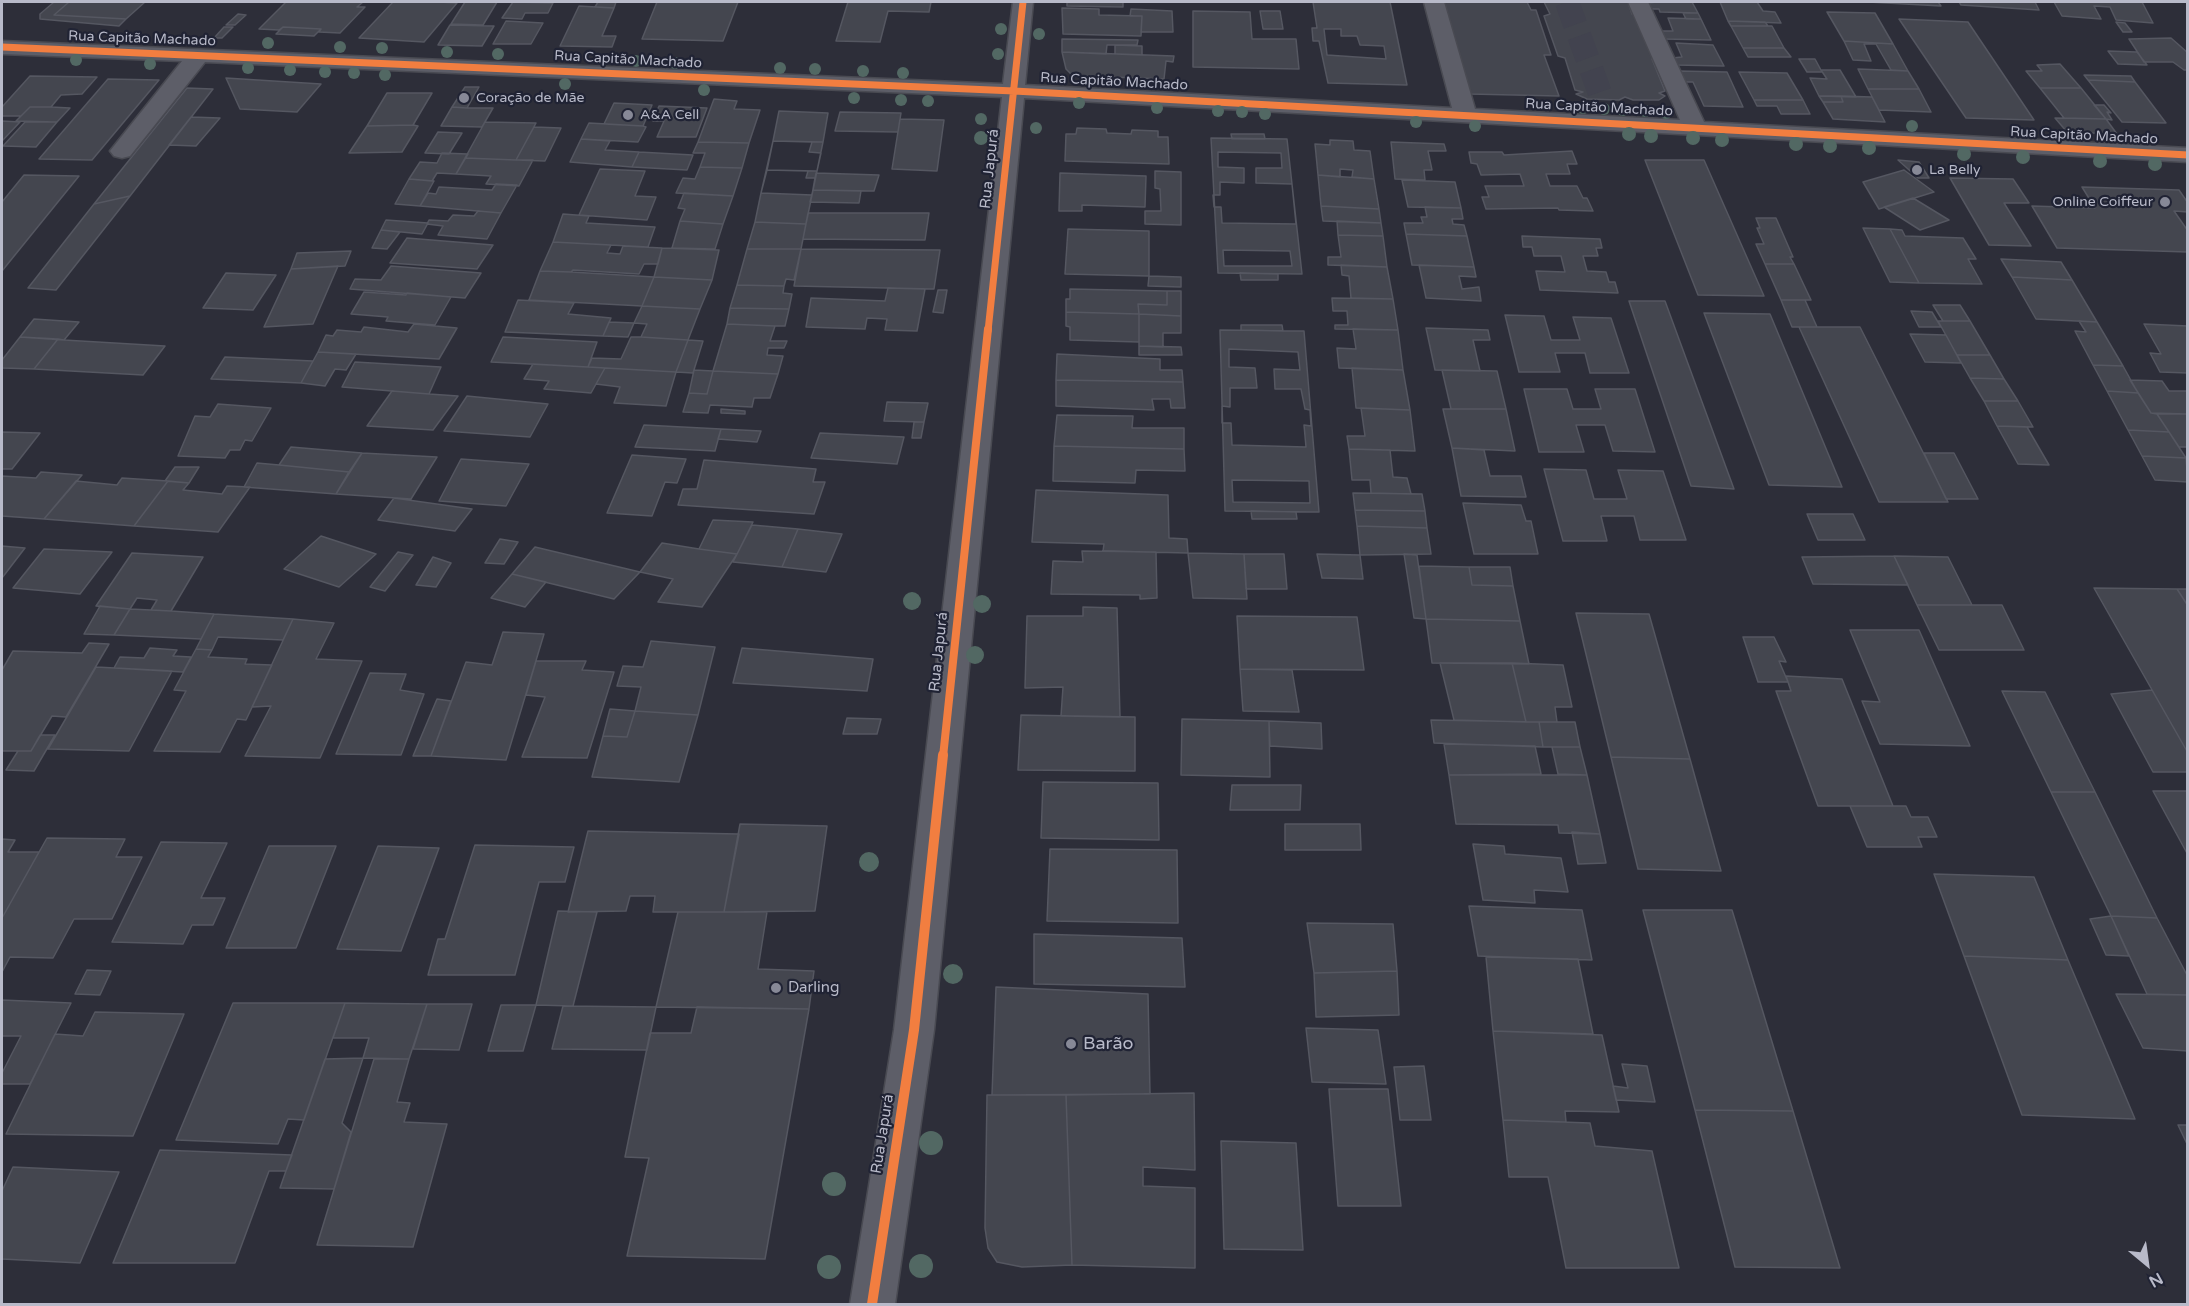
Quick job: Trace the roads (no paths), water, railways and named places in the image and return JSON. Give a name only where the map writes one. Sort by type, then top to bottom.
[{"type":"street","name":"Rua Japurá","points":[[872,1305],[914,1030],[1023,2]]},
{"type":"street","points":[[1434,2],[1465,115]]},
{"type":"street","points":[[1638,2],[1695,127]]},
{"type":"street","name":"Rua Capitão Machado","points":[[2,47],[1014,91],[2187,155]]},
{"type":"street","points":[[122,150],[199,55]]},
{"type":"street","points":[[1602,99],[1610,123]]},
{"type":"tunnel","points":[[1567,2],[1602,99]]},
{"type":"place","name":"Coração de Mãe","points":[[464,98]]},
{"type":"place","name":"A&A Cell","points":[[628,115]]},
{"type":"place","name":"La Belly","points":[[1917,170]]},
{"type":"place","name":"Online Coiffeur","points":[[2165,202]]},
{"type":"place","name":"Darling","points":[[776,988]]},
{"type":"place","name":"Barão","points":[[1071,1044]]}]
